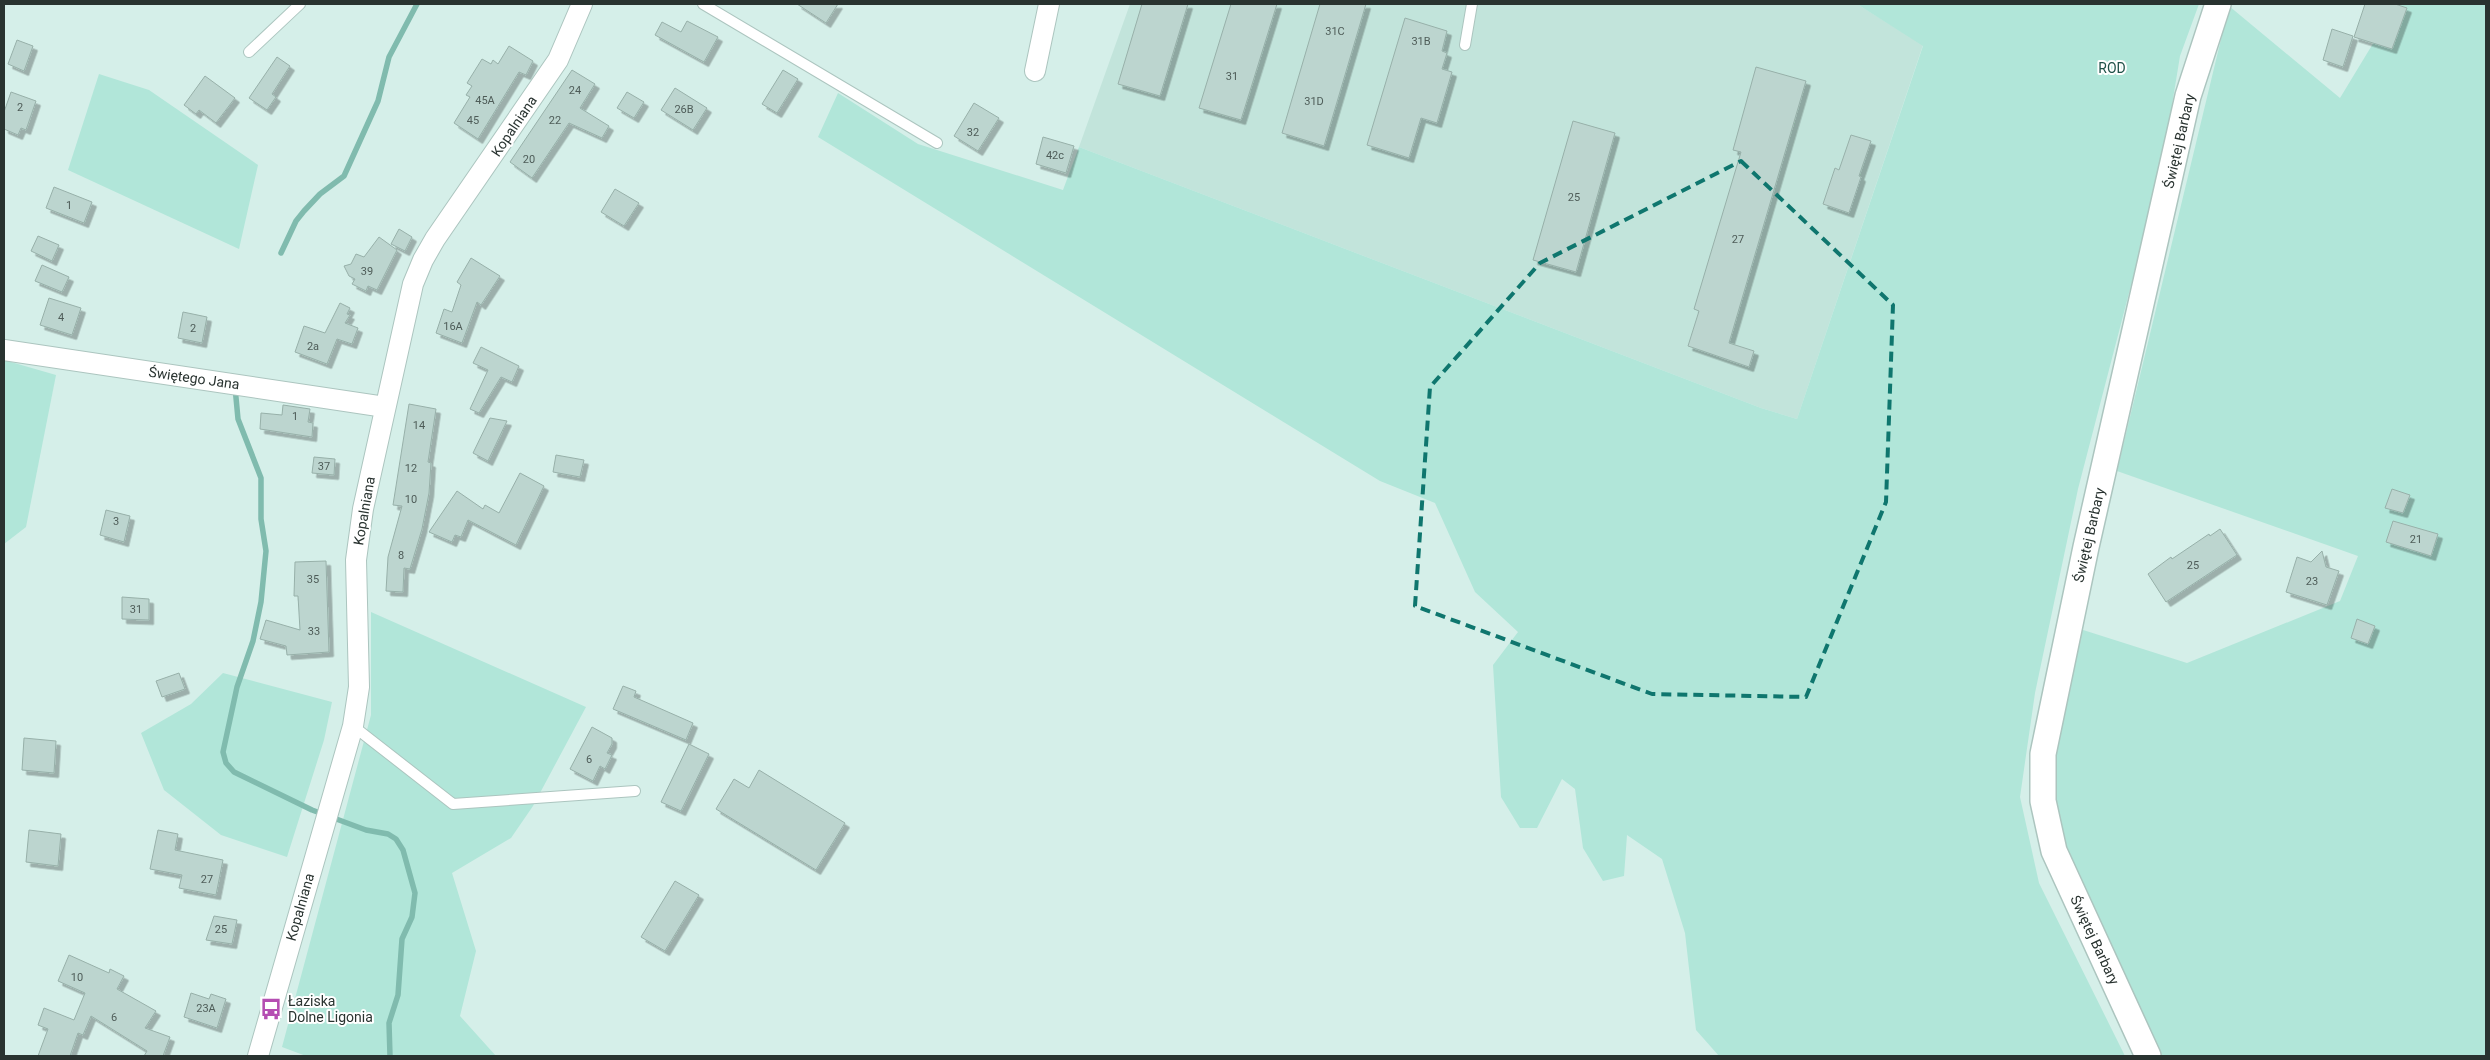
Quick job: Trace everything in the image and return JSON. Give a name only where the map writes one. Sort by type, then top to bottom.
[{"type":"street","name":"Kopalniana","points":[[258,1056],[353,726],[359,687],[356,560],[363,510],[413,284],[423,260],[558,60],[582,4]]},
{"type":"street","points":[[1035,71],[1049,4]]},
{"type":"street","name":"Świętej Barbary","points":[[2148,1056],[2054,851],[2043,801],[2043,754],[2086,547],[2186,106],[2218,4]]},
{"type":"street","name":"Świętego Jana","points":[[4,350],[385,406]]},
{"type":"lane","points":[[248,52],[300,4]]},
{"type":"lane","points":[[703,4],[937,144]]},
{"type":"lane","points":[[1465,45],[1472,4]]},
{"type":"lane","points":[[353,726],[453,804],[635,791]]},
{"type":"highlighted area","points":[[1741,161],[1893,305],[1886,502],[1806,697],[1652,694],[1415,606],[1430,387],[1540,263]]},
{"type":"shaded area","points":[[1130,4],[1857,4],[1923,45],[1797,419],[1761,408],[1079,147]]},
{"type":"green space","name":"ROD","points":[[1857,4],[2199,4],[2180,56],[2162,166],[2078,489],[2035,693],[2020,797],[2039,883],[2125,1056],[1719,1056],[1696,1030],[1685,933],[1662,859],[1627,835],[1624,876],[1603,881],[1583,848],[1575,789],[1562,779],[1537,828],[1520,828],[1501,797],[1493,665],[1518,632],[1475,592],[1435,503],[1380,481],[818,137],[838,93],[918,144],[1063,190],[1079,147],[1761,408],[1797,419],[1923,46]]},
{"type":"green space","points":[[2397,4],[2486,4],[2486,1056],[2157,1056],[2074,869],[2049,790],[2080,629],[2187,663],[2340,601],[2358,556],[2117,471],[2229,6],[2340,98]]},
{"type":"green space","points":[[99,74],[149,90],[258,165],[239,249],[68,170]]},
{"type":"green space","points":[[4,360],[56,375],[26,527],[4,544]]},
{"type":"green space","points":[[371,612],[586,707],[533,806],[511,838],[452,873],[476,951],[460,1016],[496,1056],[306,1056],[282,1047],[371,715]]},
{"type":"green space","points":[[223,673],[332,702],[324,740],[287,857],[221,835],[164,790],[141,733],[191,704]]},
{"type":"building","points":[[797,4],[838,4],[826,23]]},
{"type":"building","points":[[1142,4],[1188,4],[1160,96],[1118,84]]},
{"type":"building","points":[[1231,4],[1277,4],[1241,120],[1199,108]]},
{"type":"building","points":[[1320,4],[1366,4],[1324,146],[1282,133]]},
{"type":"building","points":[[2365,4],[2395,4],[2407,8],[2392,49],[2354,37]]},
{"type":"building","points":[[1405,18],[1447,31],[1442,51],[1447,53],[1442,69],[1452,72],[1437,123],[1421,118],[1409,158],[1367,145]]},
{"type":"building","points":[[687,21],[718,37],[704,62],[655,35],[662,22],[681,32]]},
{"type":"building","points":[[2332,29],[2353,36],[2343,67],[2323,60]]},
{"type":"building","points":[[17,40],[33,46],[24,71],[8,64]]},
{"type":"building","points":[[509,46],[533,61],[526,75],[519,72],[478,139],[454,123],[470,97],[466,95],[472,86],[467,83],[482,59],[491,64],[493,60],[498,64]]},
{"type":"building","points":[[277,57],[290,66],[272,94],[276,97],[267,110],[249,98]]},
{"type":"building","points":[[1756,67],[1806,81],[1729,343],[1754,351],[1749,367],[1688,346],[1699,311],[1694,309],[1741,152],[1733,150]]},
{"type":"building","points":[[572,70],[595,84],[580,108],[609,126],[602,138],[569,123],[532,178],[510,162]]},
{"type":"building","points":[[783,70],[798,79],[777,113],[762,104]]},
{"type":"building","points":[[205,76],[235,98],[216,123],[199,110],[196,114],[184,105]]},
{"type":"building","points":[[675,88],[707,108],[693,130],[661,110]]},
{"type":"building","points":[[11,92],[36,101],[26,130],[21,128],[18,135],[4,129],[4,112]]},
{"type":"building","points":[[627,92],[644,102],[634,118],[617,108]]},
{"type":"building","points":[[974,103],[999,118],[978,151],[954,136]]},
{"type":"building","points":[[1573,121],[1615,133],[1576,272],[1533,260]]},
{"type":"building","points":[[1851,135],[1871,141],[1849,213],[1823,204],[1835,168],[1839,170]]},
{"type":"building","points":[[1043,137],[1074,146],[1066,173],[1036,164]]},
{"type":"building","points":[[54,187],[92,202],[84,223],[46,208]]},
{"type":"building","points":[[615,189],[639,203],[624,226],[601,212]]},
{"type":"building","points":[[399,229],[412,237],[405,251],[391,244]]},
{"type":"building","points":[[38,236],[59,245],[52,261],[31,251]]},
{"type":"building","points":[[379,237],[397,250],[377,290],[368,286],[366,291],[352,284],[355,279],[349,276],[344,266],[351,264],[356,254],[364,257]]},
{"type":"building","points":[[471,258],[500,276],[481,305],[477,302],[462,343],[436,333],[444,309],[452,312],[461,285],[457,282]]},
{"type":"building","points":[[42,265],[69,277],[62,292],[35,281]]},
{"type":"building","points":[[49,298],[81,308],[72,335],[40,325]]},
{"type":"building","points":[[340,303],[350,308],[347,314],[350,315],[345,323],[358,328],[352,344],[337,339],[327,364],[295,352],[304,326],[325,333]]},
{"type":"building","points":[[183,312],[207,317],[202,343],[178,338]]},
{"type":"building","points":[[481,347],[519,366],[512,382],[501,377],[479,413],[470,409],[488,370],[473,363]]},
{"type":"building","points":[[409,404],[436,409],[428,462],[431,463],[429,493],[422,529],[410,569],[404,568],[403,592],[386,591],[388,557],[402,506],[393,505]]},
{"type":"building","points":[[283,405],[310,409],[308,422],[313,423],[312,437],[260,429],[261,413],[282,415]]},
{"type":"building","points":[[490,418],[507,421],[488,461],[473,453]]},
{"type":"building","points":[[556,455],[584,460],[580,477],[553,472]]},
{"type":"building","points":[[314,457],[335,459],[334,475],[312,473]]},
{"type":"building","points":[[520,473],[544,486],[516,545],[468,520],[461,537],[455,535],[452,542],[429,532],[457,491],[483,509],[485,505],[499,513]]},
{"type":"building","points":[[2392,489],[2410,495],[2403,513],[2385,508]]},
{"type":"building","points":[[106,510],[130,516],[124,542],[100,535]]},
{"type":"building","points":[[2393,521],[2438,534],[2431,556],[2386,542]]},
{"type":"building","points":[[2220,529],[2237,555],[2166,602],[2148,574],[2171,557],[2172,559],[2209,534],[2210,536]]},
{"type":"building","points":[[2322,551],[2326,567],[2339,571],[2327,605],[2286,592],[2297,557],[2311,562]]},
{"type":"building","points":[[326,561],[329,652],[287,655],[286,646],[260,639],[266,620],[300,630],[298,596],[294,596],[295,562]]},
{"type":"building","points":[[122,597],[149,599],[149,620],[122,619]]},
{"type":"building","points":[[2357,619],[2375,626],[2368,644],[2351,638]]},
{"type":"building","points":[[179,673],[185,689],[162,697],[156,681]]},
{"type":"building","points":[[623,686],[636,691],[634,697],[693,723],[686,740],[613,709]]},
{"type":"building","points":[[592,727],[612,738],[612,744],[607,753],[612,755],[605,769],[600,766],[593,781],[570,769]]},
{"type":"building","points":[[24,738],[56,741],[54,773],[22,770]]},
{"type":"building","points":[[689,744],[709,754],[681,811],[661,802]]},
{"type":"building","points":[[759,770],[845,823],[816,870],[716,809],[734,779],[749,788]]},
{"type":"building","points":[[29,830],[61,834],[58,866],[26,862]]},
{"type":"building","points":[[158,830],[178,834],[175,850],[223,860],[216,895],[179,888],[182,875],[150,869]]},
{"type":"building","points":[[675,881],[699,895],[665,951],[641,937]]},
{"type":"building","points":[[214,916],[237,920],[232,944],[206,940]]},
{"type":"building","points":[[69,955],[109,973],[110,969],[124,976],[117,989],[156,1011],[145,1028],[170,1037],[163,1056],[144,1056],[147,1051],[91,1016],[83,1035],[78,1033],[70,1056],[38,1056],[48,1029],[38,1025],[44,1008],[74,1020],[85,993],[58,981]]},
{"type":"building","points":[[191,993],[209,999],[211,994],[226,999],[217,1028],[184,1017]]},
{"type":"waterway","points":[[281,253],[296,221],[304,211],[320,194],[344,176],[378,101],[389,57],[417,4]]},
{"type":"waterway","points":[[235,387],[238,419],[261,478],[261,519],[266,551],[261,602],[253,641],[237,687],[223,752],[226,763],[234,772],[312,810],[366,830],[388,834],[396,839],[403,850],[415,893],[412,917],[402,939],[398,995],[389,1023],[390,1056]]},
{"type":"place","name":"Łaziska Dolne Ligonia","points":[[271,1009]]}]
